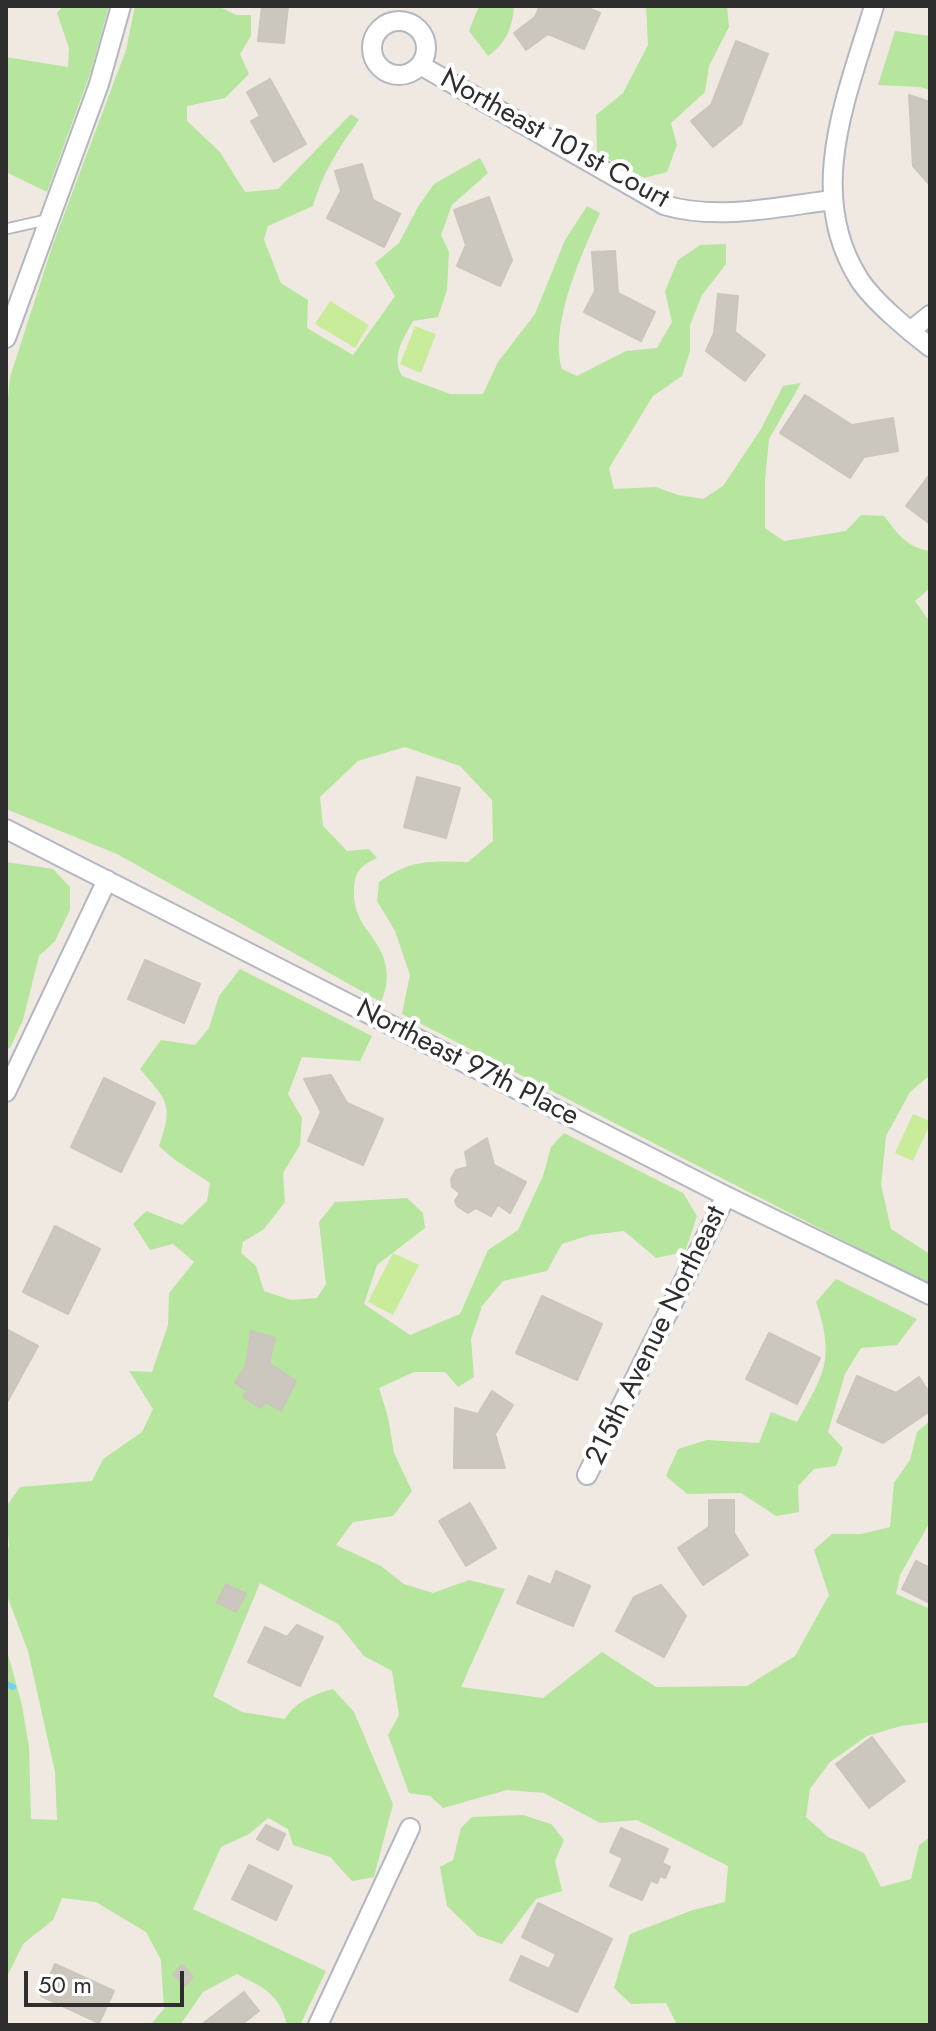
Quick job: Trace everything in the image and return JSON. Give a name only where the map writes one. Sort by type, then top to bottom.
[{"type":"street","points":[[6,338],[99,84],[121,6]]},
{"type":"street","points":[[874,6],[838,131],[832,160],[832,200],[840,243],[861,281],[930,347]]},
{"type":"street","name":"Northeast 101st Court","points":[[420,65],[664,205],[688,212],[732,212],[832,200]]},
{"type":"street","points":[[910,331],[930,315]]},
{"type":"street","name":"Northeast 97th Place","points":[[6,829],[726,1196],[930,1295]]},
{"type":"street","points":[[6,1092],[107,880]]},
{"type":"street","name":"215th Avenue Northeast","points":[[587,1475],[726,1196]]},
{"type":"street","points":[[318,2025],[410,1828]]},
{"type":"lane","points":[[6,229],[50,219]]},
{"type":"green space","points":[[63,6],[109,6],[91,71],[47,192],[6,172],[6,57],[68,67],[69,48],[57,13]]},
{"type":"green space","points":[[135,6],[218,6],[236,15],[251,15],[251,36],[240,54],[249,74],[225,98],[187,106],[187,121],[220,152],[245,192],[278,189],[351,114],[359,120],[332,161],[313,206],[268,226],[264,240],[281,283],[308,300],[307,328],[353,355],[395,296],[375,263],[399,243],[434,184],[480,158],[488,173],[452,205],[441,235],[449,252],[447,290],[438,317],[413,321],[398,354],[402,376],[450,394],[483,394],[498,362],[535,314],[565,240],[587,206],[600,213],[569,290],[560,331],[562,369],[577,376],[626,351],[657,348],[672,322],[665,291],[678,260],[700,245],[726,244],[726,264],[702,295],[690,325],[690,351],[682,376],[653,396],[609,468],[614,489],[656,487],[703,499],[723,486],[761,429],[783,386],[801,383],[769,439],[765,528],[784,541],[846,531],[861,515],[884,516],[909,543],[930,551],[930,588],[915,601],[930,622],[930,1075],[910,1092],[886,1136],[881,1185],[891,1229],[930,1254],[930,1285],[402,1014],[410,975],[395,931],[377,901],[379,882],[411,865],[468,862],[493,841],[492,800],[460,766],[405,747],[358,761],[320,797],[323,826],[347,851],[369,849],[377,858],[360,870],[354,891],[357,912],[386,965],[387,981],[381,1002],[117,854],[6,809],[6,418],[10,377],[53,244],[126,50]]},
{"type":"green space","points":[[479,6],[514,6],[507,34],[500,46],[488,56],[469,31]]},
{"type":"green space","points":[[646,6],[727,6],[729,27],[709,66],[705,92],[671,123],[677,145],[667,172],[644,178],[597,153],[596,115],[623,93],[648,45]]},
{"type":"green space","points":[[895,31],[930,36],[930,90],[878,85]]},
{"type":"green space","points":[[330,301],[369,325],[355,348],[315,324]]},
{"type":"green space","points":[[415,326],[436,334],[421,373],[400,364]]},
{"type":"green space","points":[[6,862],[53,869],[70,887],[70,910],[55,941],[39,956],[23,1020],[10,1048],[6,1048]]},
{"type":"green space","points":[[240,969],[372,1036],[360,1061],[302,1057],[288,1094],[302,1118],[300,1145],[283,1173],[285,1202],[264,1229],[243,1242],[241,1253],[256,1266],[264,1291],[291,1300],[317,1298],[326,1284],[319,1222],[335,1202],[407,1198],[423,1213],[425,1228],[377,1265],[364,1304],[410,1335],[460,1314],[488,1250],[518,1230],[543,1176],[551,1147],[564,1133],[683,1193],[697,1216],[685,1252],[656,1258],[624,1231],[590,1235],[562,1244],[547,1271],[503,1281],[482,1306],[471,1339],[474,1377],[458,1387],[445,1372],[414,1372],[379,1388],[394,1453],[412,1491],[393,1516],[353,1522],[336,1545],[381,1566],[404,1584],[433,1593],[469,1580],[505,1589],[461,1687],[543,1698],[602,1652],[656,1687],[747,1686],[795,1656],[829,1595],[814,1550],[832,1534],[861,1534],[890,1527],[894,1483],[910,1460],[917,1432],[930,1421],[930,1522],[900,1575],[896,1594],[930,1609],[930,1722],[867,1736],[830,1762],[810,1789],[806,1817],[828,1837],[864,1853],[881,1887],[911,1879],[919,1845],[930,1837],[930,2025],[677,2025],[666,2003],[631,2004],[614,1988],[630,1934],[693,1910],[725,1902],[728,1866],[637,1820],[600,1823],[544,1793],[507,1790],[443,1808],[430,1796],[409,1793],[388,1735],[399,1715],[392,1671],[364,1656],[338,1624],[260,1583],[213,1696],[242,1712],[285,1719],[306,1700],[333,1689],[354,1712],[393,1804],[374,1877],[352,1881],[330,1857],[293,1845],[288,1829],[268,1818],[249,1834],[221,1847],[193,1909],[326,1971],[300,2025],[287,2025],[275,1998],[237,1974],[203,1992],[180,2025],[150,2025],[164,2009],[161,1960],[146,1932],[96,1902],[62,1898],[53,1920],[23,1944],[6,1979],[6,1647],[22,1705],[29,1747],[31,1819],[57,1820],[55,1772],[28,1651],[6,1593],[6,1553],[9,1546],[6,1507],[20,1487],[92,1481],[103,1459],[142,1432],[153,1409],[129,1371],[152,1372],[168,1325],[169,1293],[194,1262],[173,1244],[150,1250],[133,1224],[146,1211],[182,1225],[207,1201],[210,1183],[159,1146],[167,1111],[162,1096],[140,1069],[161,1040],[195,1045],[209,1028],[219,996]]},
{"type":"green space","points":[[913,1114],[930,1121],[930,1124],[913,1161],[895,1153]]},
{"type":"green space","points":[[393,1253],[419,1265],[393,1315],[368,1302]]},
{"type":"green space","points":[[836,1279],[917,1319],[897,1345],[861,1348],[845,1374],[828,1432],[843,1448],[836,1466],[814,1469],[798,1486],[799,1512],[776,1516],[741,1493],[687,1494],[666,1476],[678,1449],[707,1440],[759,1443],[771,1412],[797,1422],[824,1365],[825,1337],[816,1302]]},
{"type":"green space","points":[[523,1815],[551,1824],[564,1840],[555,1861],[562,1891],[536,1899],[502,1944],[478,1936],[447,1906],[440,1867],[453,1860],[461,1828],[472,1817]]},
{"type":"building","points":[[262,6],[288,6],[284,43],[258,41]]},
{"type":"building","points":[[540,6],[583,6],[600,13],[584,49],[548,34],[526,50],[514,33],[535,17]]},
{"type":"building","points":[[736,41],[768,54],[741,124],[713,147],[691,121],[711,105]]},
{"type":"building","points":[[270,79],[306,144],[274,162],[251,121],[260,116],[247,92]]},
{"type":"building","points":[[909,95],[930,102],[930,185],[913,166]]},
{"type":"building","points":[[362,164],[373,200],[400,214],[384,247],[327,218],[341,191],[335,171]]},
{"type":"building","points":[[489,197],[512,260],[500,286],[457,266],[466,245],[454,210]]},
{"type":"building","points":[[615,251],[618,293],[655,312],[641,341],[584,312],[595,291],[592,252]]},
{"type":"building","points":[[718,294],[738,296],[735,332],[765,355],[745,381],[706,351],[714,333]]},
{"type":"building","points":[[805,395],[852,425],[893,418],[898,451],[864,457],[850,478],[780,433]]},
{"type":"building","points":[[930,474],[930,524],[906,506]]},
{"type":"building","points":[[417,777],[460,788],[446,838],[404,827]]},
{"type":"building","points":[[145,960],[200,984],[184,1023],[128,999]]},
{"type":"building","points":[[331,1075],[347,1103],[383,1119],[363,1165],[308,1141],[321,1112],[304,1079]]},
{"type":"building","points":[[104,1078],[155,1103],[121,1172],[71,1147]]},
{"type":"building","points":[[487,1138],[494,1165],[526,1182],[510,1213],[498,1205],[491,1216],[476,1208],[468,1213],[455,1201],[460,1193],[452,1187],[451,1179],[456,1170],[468,1167],[465,1152]]},
{"type":"building","points":[[55,1226],[100,1249],[68,1314],[23,1292]]},
{"type":"building","points":[[542,1296],[602,1324],[577,1380],[516,1353]]},
{"type":"building","points":[[6,1329],[38,1346],[6,1404]]},
{"type":"building","points":[[251,1331],[275,1338],[269,1363],[296,1381],[281,1411],[266,1402],[261,1408],[243,1397],[247,1391],[235,1383],[246,1365]]},
{"type":"building","points":[[769,1333],[820,1358],[797,1404],[746,1379]]},
{"type":"building","points":[[857,1376],[896,1393],[919,1377],[930,1394],[930,1411],[883,1443],[837,1422]]},
{"type":"building","points":[[492,1391],[513,1405],[495,1434],[505,1468],[454,1468],[455,1408],[478,1414]]},
{"type":"building","points":[[709,1500],[734,1500],[734,1533],[748,1555],[703,1585],[678,1548],[709,1527]]},
{"type":"building","points":[[470,1503],[496,1548],[466,1566],[439,1521]]},
{"type":"building","points":[[916,1561],[930,1568],[930,1603],[902,1589]]},
{"type":"building","points":[[556,1571],[590,1586],[573,1626],[517,1603],[529,1576],[551,1585]]},
{"type":"building","points":[[226,1584],[246,1594],[236,1612],[217,1602]]},
{"type":"building","points":[[661,1585],[686,1616],[664,1657],[616,1631],[634,1597]]},
{"type":"building","points":[[297,1625],[323,1637],[300,1686],[248,1662],[265,1627],[287,1637]]},
{"type":"building","points":[[872,1737],[905,1781],[869,1808],[836,1764]]},
{"type":"building","points":[[266,1825],[285,1834],[278,1850],[257,1839]]},
{"type":"building","points":[[621,1828],[668,1849],[662,1863],[670,1867],[665,1878],[660,1876],[657,1883],[651,1880],[642,1900],[610,1886],[623,1858],[610,1852]]},
{"type":"building","points":[[249,1865],[292,1886],[276,1920],[232,1899]]},
{"type":"building","points":[[538,1903],[612,1939],[577,2012],[510,1980],[521,1956],[549,1969],[556,1954],[522,1937]]},
{"type":"building","points":[[55,1964],[114,1991],[99,2023],[41,1996]]},
{"type":"building","points":[[182,1965],[193,1977],[185,1986],[173,1974]]},
{"type":"building","points":[[244,1992],[259,2011],[241,2025],[201,2025]]},
{"type":"waterway","points":[[6,1684],[13,1687]]}]
